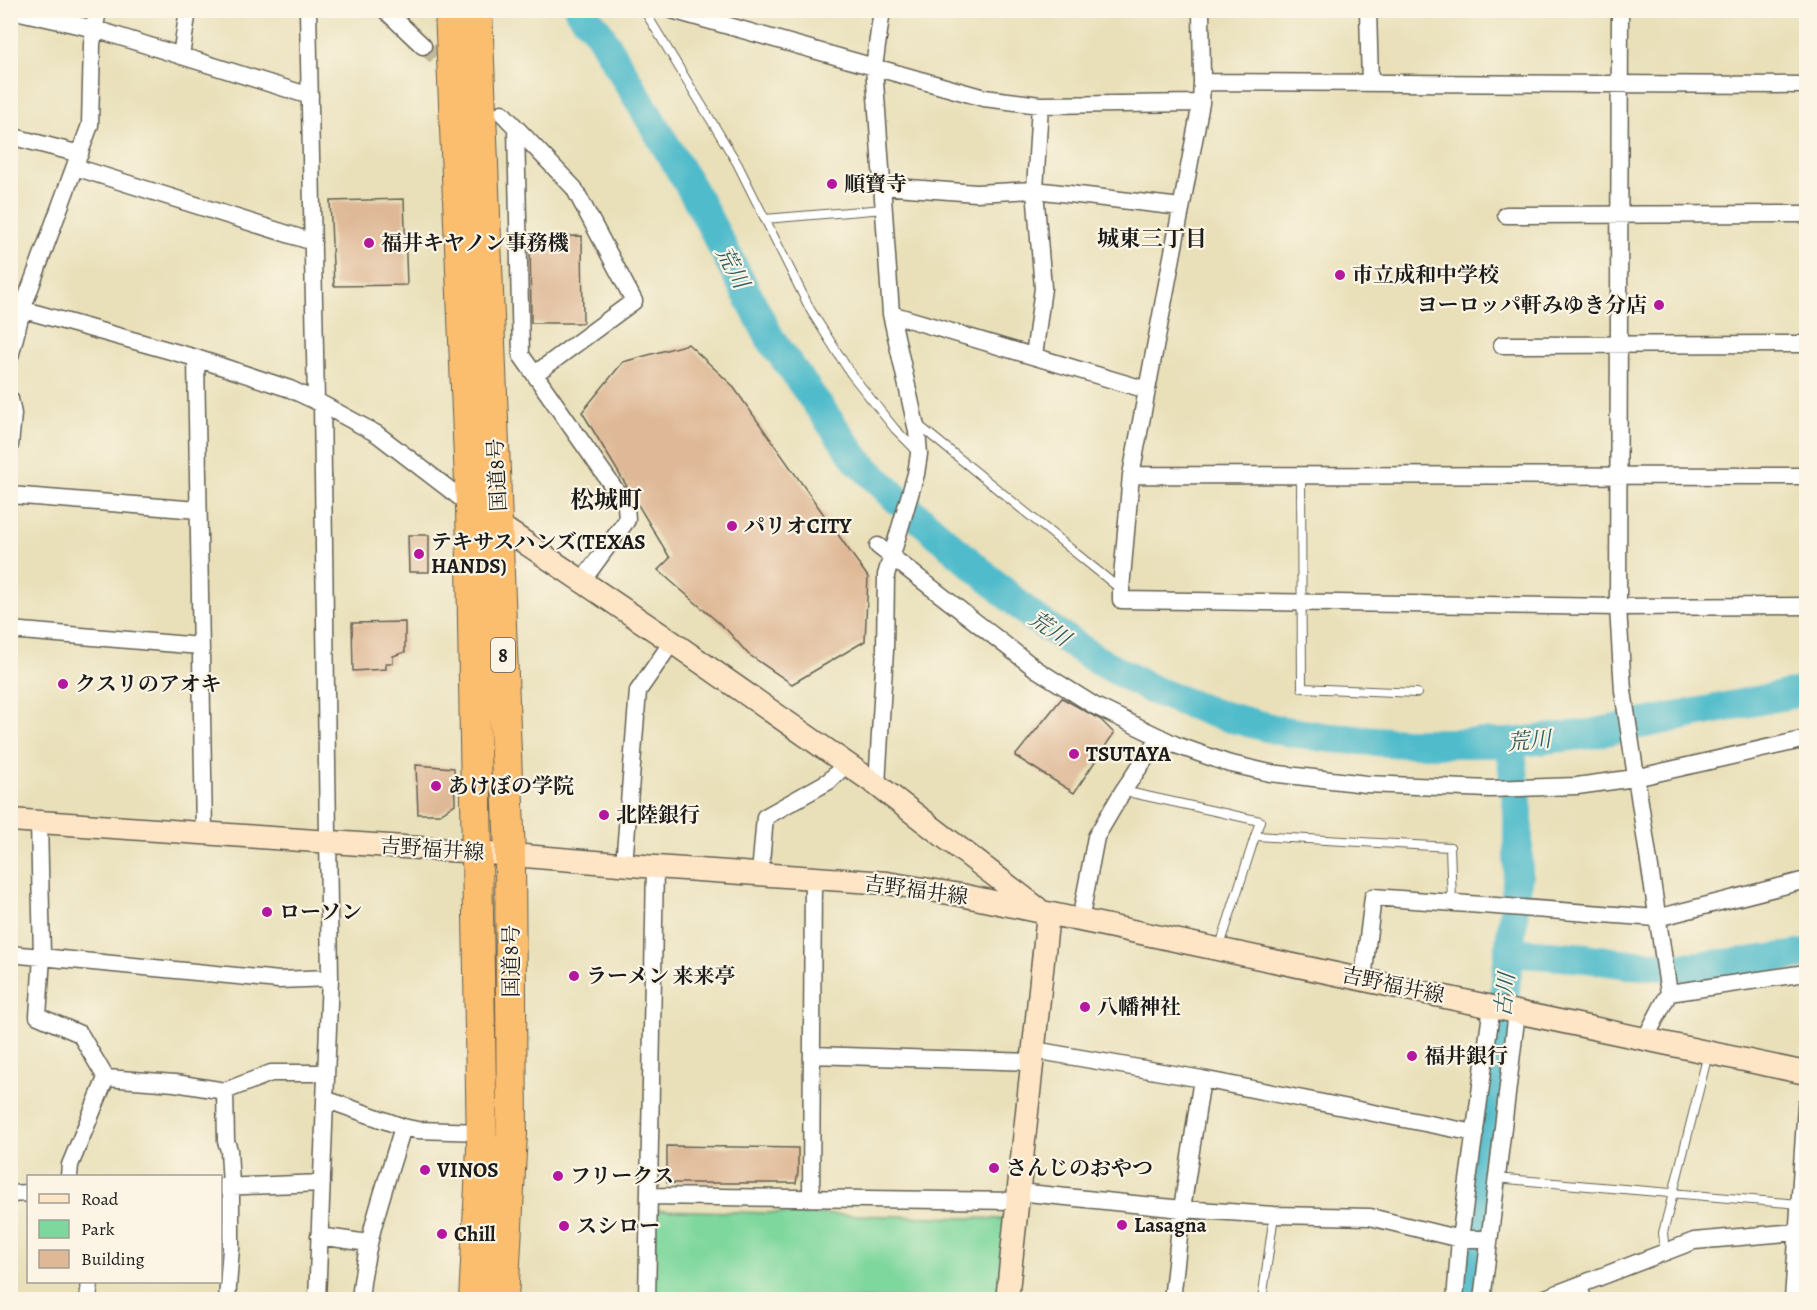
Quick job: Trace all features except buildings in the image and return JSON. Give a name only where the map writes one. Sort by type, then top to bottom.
[{"type":"highway","name":"国道8号","points":[[450,10],[471,506],[482,1132],[474,1299]]},
{"type":"highway","name":"国道8号","points":[[477,10],[499,525],[510,855],[512,1134],[503,1299]]},
{"type":"main road","points":[[471,506],[877,785],[1046,914],[1007,1299]]},
{"type":"main road","name":"吉野福井線","points":[[10,820],[477,852],[887,884],[961,895],[1806,1073]]},
{"type":"street","points":[[10,10],[95,29],[310,96]]},
{"type":"street","points":[[10,357],[16,308],[90,125],[92,44],[98,10]]},
{"type":"street","points":[[182,56],[188,10]]},
{"type":"street","points":[[309,10],[329,842],[330,978],[317,1299]]},
{"type":"street","points":[[385,10],[423,46]]},
{"type":"street","points":[[672,10],[984,98],[1040,105],[1201,103]]},
{"type":"street","points":[[877,785],[885,650],[886,575],[916,474],[919,454],[915,422],[891,314],[874,67],[882,10]]},
{"type":"street","points":[[1201,10],[1201,103],[1131,475],[1121,600],[1618,607],[1806,606]]},
{"type":"street","points":[[1368,10],[1370,83]]},
{"type":"street","points":[[1620,10],[1618,607],[1623,691],[1668,986],[1645,1039]]},
{"type":"street","points":[[1202,82],[1806,85]]},
{"type":"street","points":[[1034,356],[1043,288],[1035,190],[1040,105]]},
{"type":"street","points":[[502,113],[574,188],[634,301],[536,374]]},
{"type":"street","points":[[516,128],[520,354],[626,505],[627,520],[582,581]]},
{"type":"street","points":[[10,136],[313,242]]},
{"type":"street","points":[[882,186],[976,193],[1035,190],[1181,207]]},
{"type":"street","points":[[1506,215],[1806,214]]},
{"type":"street","points":[[16,308],[196,358],[290,389],[377,434],[471,506]]},
{"type":"street","points":[[891,314],[1147,390]]},
{"type":"street","points":[[1502,345],[1806,344]]},
{"type":"street","points":[[196,358],[204,833]]},
{"type":"street","points":[[10,399],[13,414],[10,445]]},
{"type":"street","points":[[1131,475],[1806,476]]},
{"type":"street","points":[[10,495],[198,510]]},
{"type":"street","points":[[878,546],[893,553],[1036,669],[1095,706],[1160,737],[1227,764],[1270,773],[1366,784],[1490,789],[1577,786],[1635,778],[1806,739]]},
{"type":"street","points":[[10,630],[201,646]]},
{"type":"street","points":[[624,865],[638,691],[672,642]]},
{"type":"street","points":[[1080,921],[1096,837],[1160,737]]},
{"type":"street","points":[[760,874],[765,817],[829,781],[846,764]]},
{"type":"street","points":[[39,822],[42,957],[38,1016],[80,1034],[106,1078]]},
{"type":"street","points":[[647,1299],[655,867]]},
{"type":"street","points":[[811,1198],[813,878]]},
{"type":"street","points":[[1363,979],[1373,897],[1657,918],[1806,880]]},
{"type":"street","points":[[10,954],[279,980],[330,978]]},
{"type":"street","points":[[1668,986],[1806,973]]},
{"type":"street","points":[[1455,1299],[1460,1239],[1492,1006]]},
{"type":"street","points":[[1482,1299],[1517,1012]]},
{"type":"street","points":[[812,1055],[1033,1056],[1202,1079],[1475,1133]]},
{"type":"street","points":[[106,1078],[175,1083],[225,1091],[271,1073],[326,1073]]},
{"type":"street","points":[[69,1175],[70,1165],[106,1078]]},
{"type":"street","points":[[1172,1299],[1182,1209],[1202,1079]]},
{"type":"street","points":[[225,1091],[226,1141],[229,1150],[226,1186],[231,1248],[227,1299]]},
{"type":"street","points":[[326,1099],[417,1130],[482,1132]]},
{"type":"street","points":[[1793,1299],[1806,1104]]},
{"type":"street","points":[[360,1299],[362,1270],[368,1243],[403,1127]]},
{"type":"street","points":[[226,1186],[322,1184]]},
{"type":"street","points":[[10,1194],[27,1193]]},
{"type":"street","points":[[649,1196],[811,1198],[1018,1196],[1274,1215],[1370,1217],[1460,1239],[1488,1239]]},
{"type":"street","points":[[1540,1299],[1581,1292],[1665,1252],[1694,1241],[1800,1218]]},
{"type":"street","points":[[320,1236],[368,1243]]},
{"type":"street","points":[[88,1299],[90,1283]]},
{"type":"lane","points":[[644,10],[737,163],[811,311],[851,374],[895,429],[919,454]]},
{"type":"lane","points":[[765,219],[884,209]]},
{"type":"lane","points":[[915,422],[1120,590]]},
{"type":"lane","points":[[1301,474],[1302,688],[1417,693]]},
{"type":"lane","points":[[1124,791],[1260,821],[1219,950]]},
{"type":"lane","points":[[1255,836],[1450,847],[1452,902]]},
{"type":"lane","points":[[1665,1252],[1663,1233],[1709,1052]]},
{"type":"lane","points":[[1496,1178],[1673,1194],[1800,1218]]},
{"type":"lane","points":[[1262,1299],[1274,1215]]},
{"type":"green space","points":[[655,1210],[1007,1219],[998,1299],[654,1300]]},
{"type":"waterway","name":"荒川","points":[[579,10],[598,31],[698,200],[770,338],[857,460],[898,500],[1034,618],[1097,660],[1153,690],[1213,713],[1278,730],[1330,738],[1405,743],[1510,743],[1590,734],[1806,691]]},
{"type":"waterway","points":[[1509,952],[1518,874],[1518,812],[1510,743]]},
{"type":"waterway","name":"古川","points":[[1472,1300],[1509,952],[1586,958],[1627,964],[1685,967],[1806,954]]},
{"type":"tunnel","points":[[423,46],[453,72]]},
{"type":"place","name":"順寶寺","points":[[832,184]]},
{"type":"place","name":"福井キヤノン事務機","points":[[369,243]]},
{"type":"place","name":"市立成和中学校","points":[[1340,275]]},
{"type":"place","name":"ヨーロッパ軒みゆき分店","points":[[1659,305]]},
{"type":"place","name":"パリオCITY","points":[[732,526]]},
{"type":"place","name":"テキサスハンズ(TEXAS HANDS)","points":[[419,554]]},
{"type":"place","name":"クスリのアオキ","points":[[63,684]]},
{"type":"place","name":"TSUTAYA","points":[[1074,754]]},
{"type":"place","name":"あけぼの学院","points":[[436,786]]},
{"type":"place","name":"北陸銀行","points":[[604,815]]},
{"type":"place","name":"ローソン","points":[[267,912]]},
{"type":"place","name":"ラーメン 来来亭","points":[[574,976]]},
{"type":"place","name":"八幡神社","points":[[1085,1007]]},
{"type":"place","name":"福井銀行","points":[[1412,1056]]},
{"type":"place","name":"さんじのおやつ","points":[[994,1168]]},
{"type":"place","name":"VINOS","points":[[425,1170]]},
{"type":"place","name":"フリークス","points":[[558,1176]]},
{"type":"place","name":"Lasagna","points":[[1122,1225]]},
{"type":"place","name":"スシロー","points":[[564,1226]]},
{"type":"place","name":"Chill","points":[[442,1234]]},
{"type":"district","name":"城東三丁目","points":[[1152,238]]},
{"type":"district","name":"松城町","points":[[606,500]]}]
